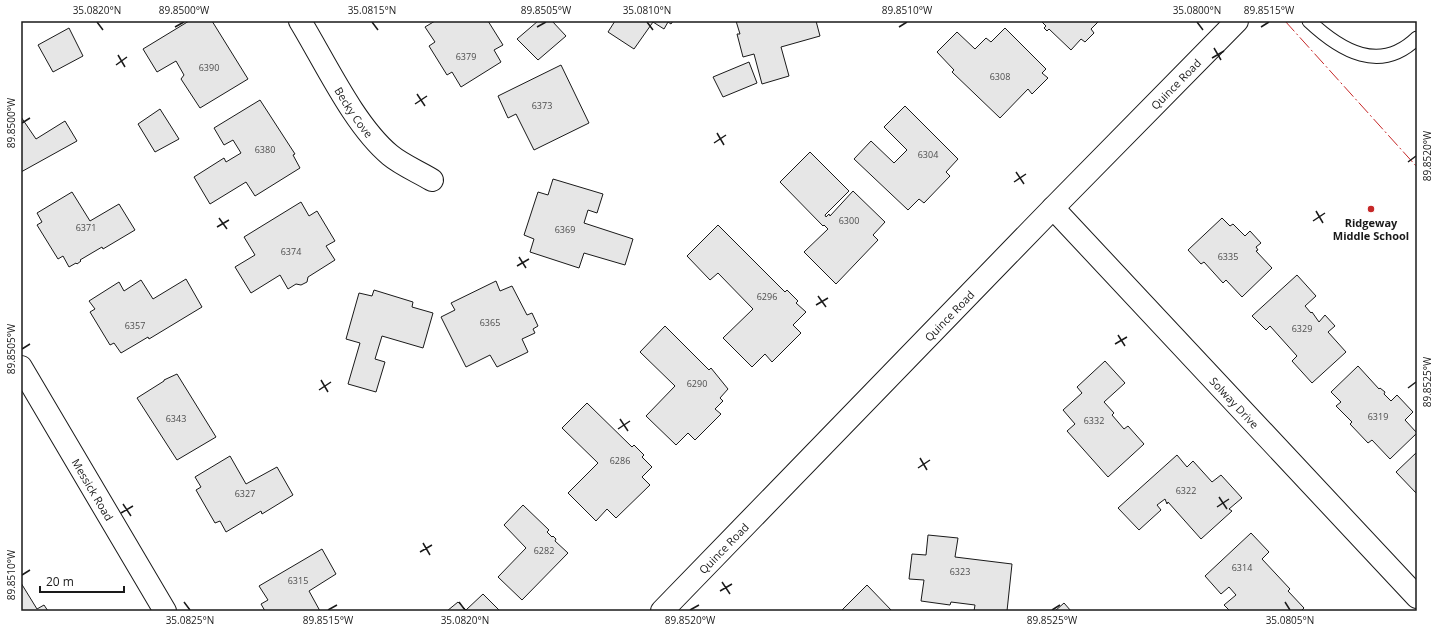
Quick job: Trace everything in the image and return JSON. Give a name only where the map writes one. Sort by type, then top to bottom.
[{"type":"street","name":"Becky Cove","points":[[300,21],[355,113],[369,132],[392,156],[432,180]]},
{"type":"street","name":"Quince Road","points":[[662,611],[1053,208],[1238,21]]},
{"type":"street","name":"Solway Drive","points":[[1053,208],[1417,597]]},
{"type":"street","name":"Messick Road","points":[[21,367],[166,611]]},
{"type":"lane","points":[[1309,21],[1328,38],[1359,54],[1372,58],[1388,57],[1406,48],[1417,38]]},
{"type":"building","points":[[189,21],[212,21],[248,79],[200,108],[181,79],[184,75],[176,61],[157,72],[143,49]]},
{"type":"building","points":[[435,21],[488,21],[503,45],[494,50],[501,62],[461,87],[452,72],[447,75],[429,46],[435,42],[425,27]]},
{"type":"building","points":[[538,21],[552,21],[566,36],[538,60],[517,39]]},
{"type":"building","points":[[615,21],[673,21],[671,24],[668,22],[664,29],[653,22],[634,49],[608,32]]},
{"type":"building","points":[[736,21],[816,21],[820,36],[781,47],[789,76],[762,84],[754,54],[743,57],[737,34],[740,34]]},
{"type":"building","points":[[1041,21],[1099,21],[1091,29],[1094,33],[1085,42],[1081,39],[1071,50],[1049,29],[1047,31],[1044,28],[1046,26]]},
{"type":"building","points":[[69,28],[83,56],[53,72],[38,45]]},
{"type":"building","points":[[1005,28],[1046,69],[1042,73],[1048,78],[1032,94],[1028,89],[1000,118],[952,72],[954,70],[937,52],[957,32],[975,49],[986,38],[991,42]]},
{"type":"building","points":[[749,62],[757,83],[723,97],[713,77]]},
{"type":"building","points":[[561,65],[589,123],[534,150],[516,114],[508,118],[498,96]]},
{"type":"building","points":[[260,100],[295,154],[293,155],[300,168],[255,196],[246,182],[210,204],[194,177],[224,158],[226,162],[241,153],[233,140],[224,145],[214,128]]},
{"type":"building","points":[[905,106],[958,159],[946,172],[950,176],[924,203],[919,199],[908,210],[854,159],[871,141],[894,163],[907,150],[884,127]]},
{"type":"building","points":[[160,109],[179,139],[155,152],[138,124]]},
{"type":"building","points":[[21,117],[36,139],[65,121],[77,141],[21,172]]},
{"type":"building","points":[[810,152],[849,191],[825,215],[826,217],[829,214],[830,216],[853,191],[885,222],[873,235],[878,240],[836,284],[804,252],[828,229],[824,225],[823,226],[780,182]]},
{"type":"building","points":[[553,179],[603,194],[597,213],[588,210],[584,223],[633,239],[625,265],[584,253],[579,268],[530,252],[534,239],[524,235],[538,192],[548,195]]},
{"type":"building","points":[[72,192],[90,221],[119,204],[135,230],[103,249],[102,247],[80,260],[81,261],[77,264],[76,263],[69,267],[63,256],[58,259],[37,225],[42,222],[37,213]]},
{"type":"building","points":[[301,202],[309,216],[317,211],[335,241],[326,246],[335,260],[308,277],[307,282],[301,285],[296,284],[288,289],[280,275],[251,293],[235,267],[255,255],[244,237]]},
{"type":"building","points":[[1222,218],[1230,226],[1233,224],[1245,236],[1250,231],[1261,243],[1256,247],[1258,250],[1256,251],[1272,268],[1242,297],[1226,280],[1223,283],[1204,262],[1201,264],[1188,250]]},
{"type":"building","points":[[718,225],[785,292],[787,290],[798,301],[796,303],[806,312],[793,325],[801,333],[772,362],[765,354],[752,367],[723,338],[753,309],[718,273],[710,280],[687,256]]},
{"type":"building","points":[[1297,275],[1316,296],[1305,306],[1311,313],[1312,312],[1319,322],[1325,315],[1335,326],[1328,332],[1346,352],[1312,383],[1292,361],[1297,356],[1270,326],[1266,330],[1252,316]]},
{"type":"building","points":[[186,279],[202,307],[149,339],[148,337],[121,353],[114,343],[110,345],[90,312],[95,309],[89,301],[119,282],[124,291],[141,280],[153,299]]},
{"type":"building","points":[[496,281],[500,291],[512,286],[527,315],[532,313],[538,326],[533,329],[535,333],[522,339],[528,352],[497,367],[490,355],[466,367],[441,317],[455,310],[451,303]]},
{"type":"building","points":[[374,290],[413,302],[412,307],[433,313],[423,348],[382,336],[375,359],[385,362],[376,392],[348,384],[360,343],[346,339],[359,293],[372,296]]},
{"type":"building","points":[[665,326],[709,370],[711,368],[728,389],[720,398],[723,401],[715,409],[721,414],[695,440],[688,433],[676,445],[646,416],[675,386],[640,352]]},
{"type":"building","points":[[1105,361],[1125,383],[1104,402],[1114,413],[1112,415],[1124,429],[1128,426],[1144,444],[1108,477],[1067,431],[1075,424],[1063,410],[1082,393],[1077,387]]},
{"type":"building","points":[[1358,366],[1379,389],[1380,388],[1385,392],[1384,394],[1391,401],[1397,395],[1413,412],[1405,420],[1417,433],[1390,459],[1372,440],[1368,443],[1350,424],[1352,422],[1336,406],[1341,402],[1331,392]]},
{"type":"building","points":[[177,374],[216,437],[177,460],[137,398],[164,380]]},
{"type":"building","points":[[587,403],[632,447],[634,445],[644,455],[642,457],[652,467],[642,477],[650,485],[616,518],[607,509],[596,521],[568,493],[598,463],[562,428]]},
{"type":"building","points":[[1417,452],[1417,494],[1396,472]]},
{"type":"building","points":[[1177,455],[1187,467],[1193,461],[1212,482],[1221,475],[1242,498],[1229,509],[1232,511],[1201,539],[1168,502],[1167,504],[1165,499],[1157,505],[1161,510],[1139,530],[1118,508]]},
{"type":"building","points":[[230,456],[246,484],[277,467],[293,495],[262,514],[261,511],[226,532],[220,521],[215,523],[196,490],[201,487],[195,477]]},
{"type":"building","points":[[523,505],[549,530],[547,532],[556,539],[555,541],[568,553],[522,600],[498,577],[526,548],[504,525]]},
{"type":"building","points":[[1251,533],[1269,552],[1262,559],[1290,589],[1288,591],[1304,608],[1301,611],[1230,611],[1224,605],[1236,595],[1229,587],[1221,594],[1205,576]]},
{"type":"building","points":[[928,535],[958,538],[955,557],[1012,564],[1007,611],[974,611],[975,605],[951,602],[950,605],[921,601],[924,580],[909,579],[912,554],[926,555]]},
{"type":"building","points":[[322,549],[336,574],[309,591],[320,611],[265,611],[261,604],[268,600],[259,586]]},
{"type":"building","points":[[21,583],[37,609],[44,605],[48,611],[21,611]]},
{"type":"building","points":[[867,585],[892,611],[841,611]]},
{"type":"building","points":[[483,594],[500,611],[447,611],[458,602],[466,610]]},
{"type":"building","points":[[1064,603],[1071,611],[1055,611]]},
{"type":"power","points":[[1285,21],[1417,167]]},
{"type":"place","name":"Ridgeway Middle School","points":[[1371,209]]}]
